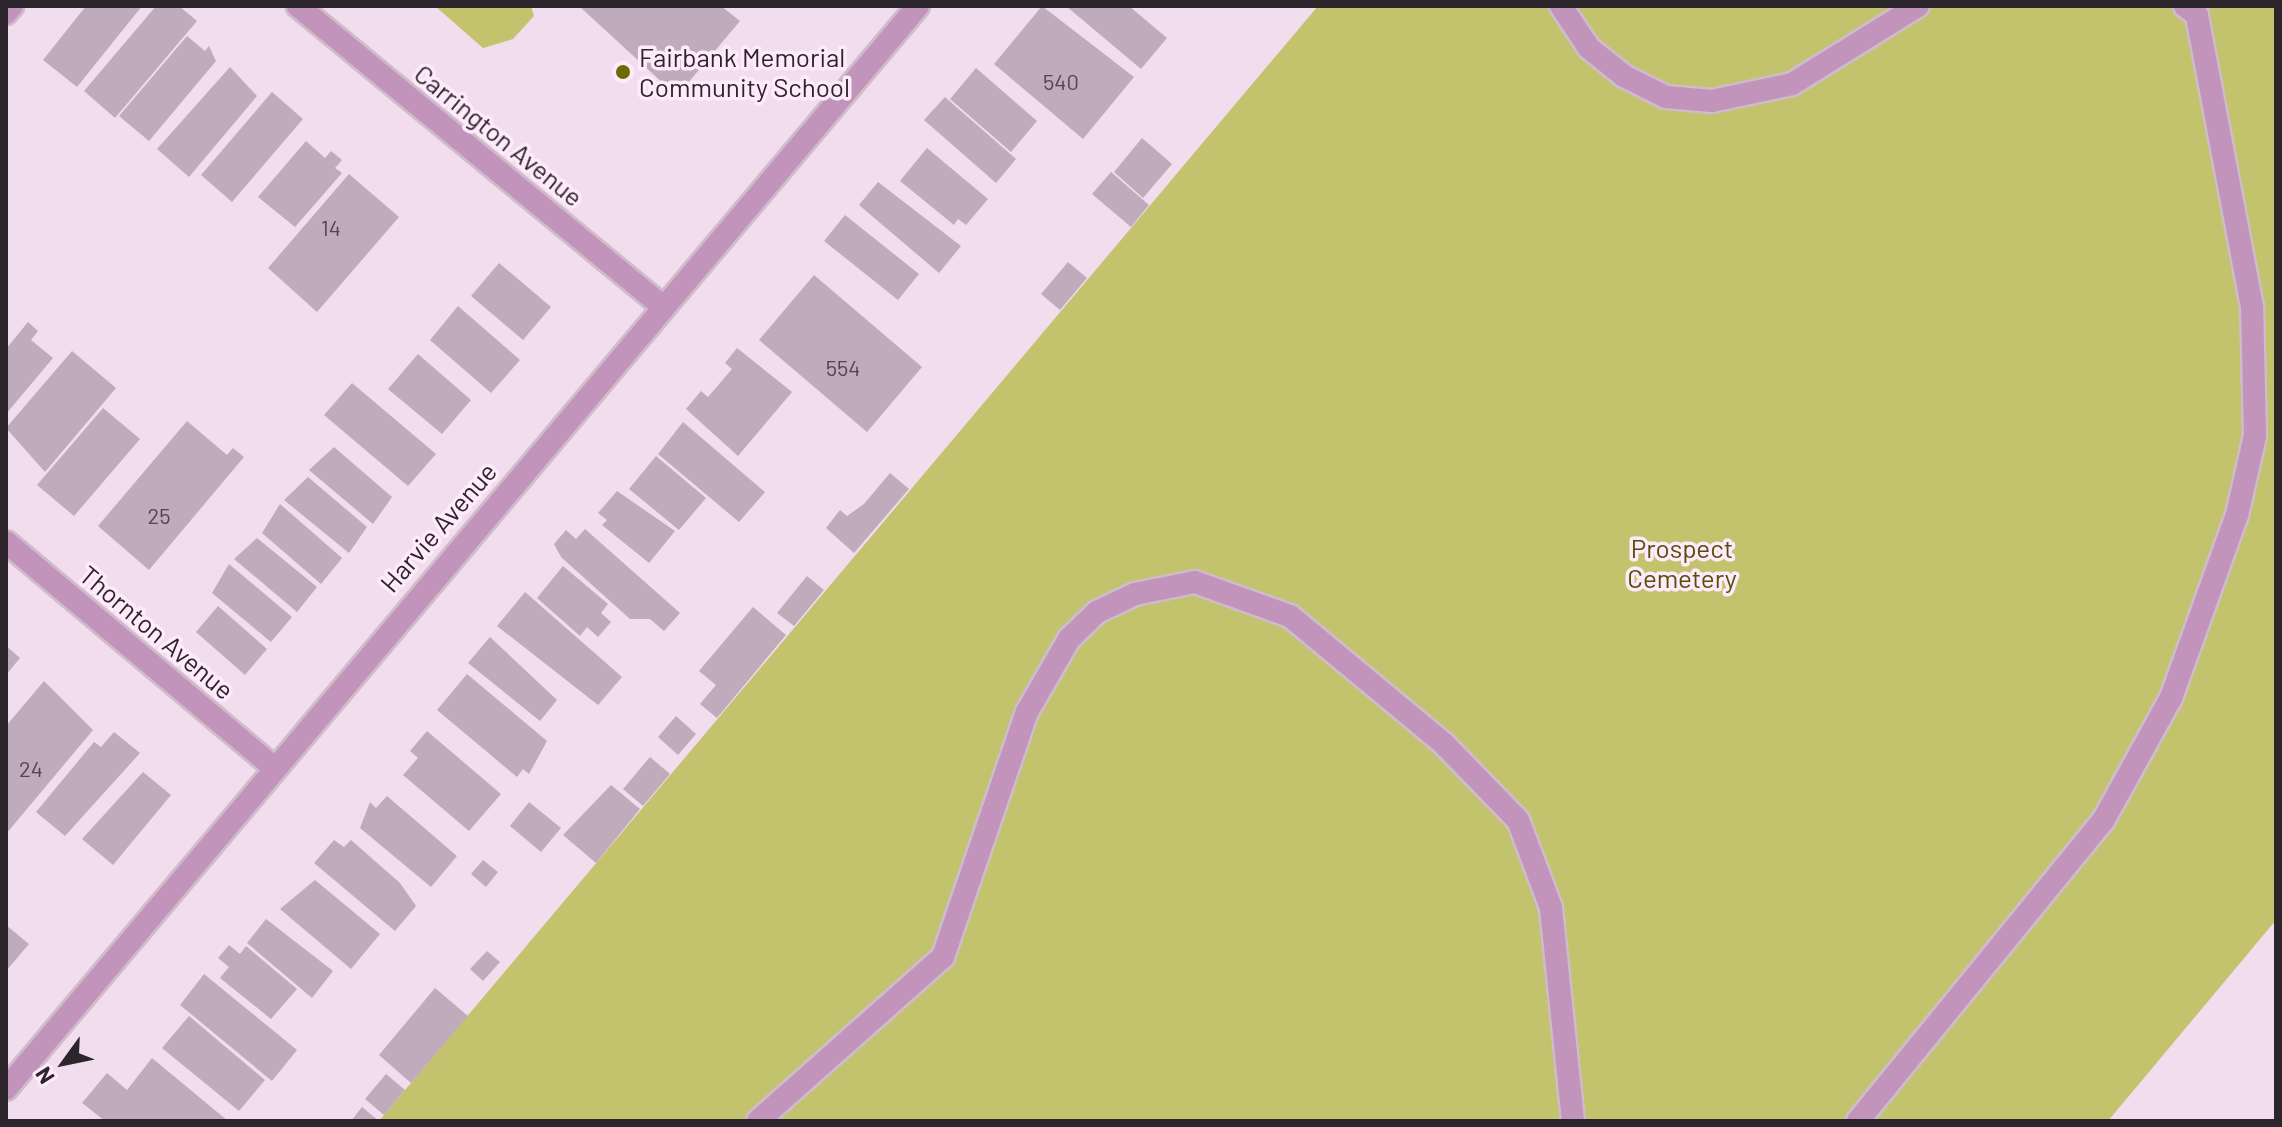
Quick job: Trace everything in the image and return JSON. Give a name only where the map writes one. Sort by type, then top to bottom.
[{"type":"street","points":[[6,13],[12,6]]},
{"type":"street","name":"Carrington Avenue","points":[[298,6],[663,307]]},
{"type":"street","name":"Harvie Avenue","points":[[6,1089],[272,766],[918,6]]},
{"type":"street","points":[[1561,6],[1589,48],[1624,76],[1666,97],[1712,101],[1792,84],[1918,6]]},
{"type":"street","points":[[1858,1121],[2103,821],[2171,698],[2237,515],[2255,436],[2256,352],[2245,255],[2196,9]]},
{"type":"street","name":"Thornton Avenue","points":[[6,542],[272,766]]},
{"type":"street","points":[[758,1121],[943,957],[1027,712],[1069,639],[1097,612],[1135,594],[1195,582],[1290,616],[1443,743],[1518,820],[1551,908],[1573,1121]]},
{"type":"green space","points":[[435,6],[531,6],[534,16],[513,39],[483,48]]},
{"type":"green space","name":"Prospect Cemetery","points":[[1318,6],[2276,6],[2276,920],[2108,1121],[379,1121]]},
{"type":"building","points":[[86,6],[142,6],[77,87],[43,60]]},
{"type":"building","points":[[156,6],[179,6],[197,21],[115,118],[84,91]]},
{"type":"building","points":[[579,6],[721,6],[740,21],[677,96]]},
{"type":"building","points":[[1042,6],[1134,77],[1083,139],[994,64]]},
{"type":"building","points":[[1066,6],[1129,6],[1167,38],[1141,69]]},
{"type":"building","points":[[187,36],[205,51],[209,46],[216,61],[149,141],[119,116]]},
{"type":"building","points":[[230,67],[257,96],[189,177],[157,149]]},
{"type":"building","points":[[976,68],[1037,121],[1011,152],[950,99]]},
{"type":"building","points":[[272,92],[303,119],[232,202],[201,175]]},
{"type":"building","points":[[945,97],[1016,159],[996,183],[924,120]]},
{"type":"building","points":[[1142,138],[1172,164],[1143,198],[1114,172]]},
{"type":"building","points":[[306,141],[325,158],[331,151],[342,160],[335,168],[342,173],[295,227],[258,197]]},
{"type":"building","points":[[927,148],[988,199],[966,225],[958,219],[954,225],[900,181]]},
{"type":"building","points":[[1111,172],[1149,205],[1131,227],[1092,194]]},
{"type":"building","points":[[349,174],[399,217],[317,312],[268,268]]},
{"type":"building","points":[[878,182],[961,246],[939,273],[859,205]]},
{"type":"building","points":[[845,215],[919,274],[898,300],[824,241]]},
{"type":"building","points":[[1068,262],[1087,278],[1060,310],[1041,294]]},
{"type":"building","points":[[499,263],[551,307],[523,340],[471,296]]},
{"type":"building","points":[[814,275],[922,367],[867,432],[759,340]]},
{"type":"building","points":[[458,306],[520,360],[491,393],[430,340]]},
{"type":"building","points":[[28,322],[38,331],[31,340],[53,358],[6,414],[6,349]]},
{"type":"building","points":[[737,348],[792,392],[738,456],[686,409],[701,391],[708,397],[732,369],[725,363]]},
{"type":"building","points":[[72,351],[116,388],[45,472],[6,428]]},
{"type":"building","points":[[418,354],[471,400],[442,434],[388,389]]},
{"type":"building","points":[[352,383],[436,454],[408,486],[324,415]]},
{"type":"building","points":[[103,408],[140,439],[74,516],[37,485]]},
{"type":"building","points":[[187,421],[227,455],[233,448],[244,457],[149,570],[98,526]]},
{"type":"building","points":[[683,422],[765,492],[739,522],[658,454]]},
{"type":"building","points":[[334,447],[392,497],[373,524],[309,470]]},
{"type":"building","points":[[656,456],[706,498],[679,530],[629,489]]},
{"type":"building","points":[[890,473],[909,489],[854,553],[826,528],[840,510],[847,516],[864,504]]},
{"type":"building","points":[[308,477],[367,527],[349,553],[284,500]]},
{"type":"building","points":[[617,491],[675,531],[649,563],[602,525],[607,520],[598,513]]},
{"type":"building","points":[[280,504],[342,558],[321,584],[262,533]]},
{"type":"building","points":[[585,529],[680,613],[664,631],[650,619],[630,619],[561,557],[554,544],[566,530],[576,539]]},
{"type":"building","points":[[257,538],[317,587],[297,612],[234,559]]},
{"type":"building","points":[[229,564],[292,617],[271,642],[212,593]]},
{"type":"building","points":[[563,566],[608,604],[601,613],[611,622],[598,637],[587,627],[580,636],[537,598]]},
{"type":"building","points":[[807,576],[824,590],[794,626],[777,613]]},
{"type":"building","points":[[525,592],[622,677],[598,705],[497,626]]},
{"type":"building","points":[[218,606],[267,649],[245,675],[196,632]]},
{"type":"building","points":[[753,607],[786,635],[717,718],[700,704],[716,685],[699,671]]},
{"type":"building","points":[[490,637],[557,700],[540,721],[468,663]]},
{"type":"building","points":[[6,646],[20,658],[6,675]]},
{"type":"building","points":[[467,674],[547,741],[529,774],[523,769],[517,777],[437,710]]},
{"type":"building","points":[[44,681],[93,730],[6,834],[6,726]]},
{"type":"building","points":[[676,716],[696,734],[678,755],[658,737]]},
{"type":"building","points":[[427,731],[501,794],[469,831],[403,775],[418,758],[410,751]]},
{"type":"building","points":[[114,732],[140,753],[65,836],[36,812],[94,742],[101,747]]},
{"type":"building","points":[[650,757],[670,774],[643,806],[623,789]]},
{"type":"building","points":[[143,772],[171,795],[113,865],[82,839]]},
{"type":"building","points":[[611,785],[640,809],[596,863],[563,835]]},
{"type":"building","points":[[387,796],[457,856],[431,887],[360,828],[370,802],[376,808]]},
{"type":"building","points":[[529,802],[561,828],[541,852],[510,826]]},
{"type":"building","points":[[334,840],[344,847],[351,840],[400,883],[416,906],[395,931],[314,863]]},
{"type":"building","points":[[483,860],[498,872],[486,887],[471,874]]},
{"type":"building","points":[[315,880],[380,934],[351,969],[280,909]]},
{"type":"building","points":[[266,919],[333,971],[312,998],[247,943]]},
{"type":"building","points":[[6,925],[29,944],[6,971]]},
{"type":"building","points":[[229,945],[240,954],[246,946],[297,989],[271,1019],[220,978],[229,967],[218,958]]},
{"type":"building","points":[[487,951],[500,962],[483,981],[470,969]]},
{"type":"building","points":[[204,974],[297,1050],[272,1081],[180,1005]]},
{"type":"building","points":[[435,988],[468,1016],[411,1083],[379,1055]]},
{"type":"building","points":[[189,1016],[265,1080],[239,1111],[162,1048]]},
{"type":"building","points":[[152,1058],[228,1121],[105,1121],[82,1103],[107,1073],[127,1090]]},
{"type":"building","points":[[386,1074],[405,1090],[384,1115],[365,1099]]},
{"type":"building","points":[[362,1107],[379,1121],[351,1121]]},
{"type":"place","name":"Fairbank Memorial Community School","points":[[623,72]]}]
